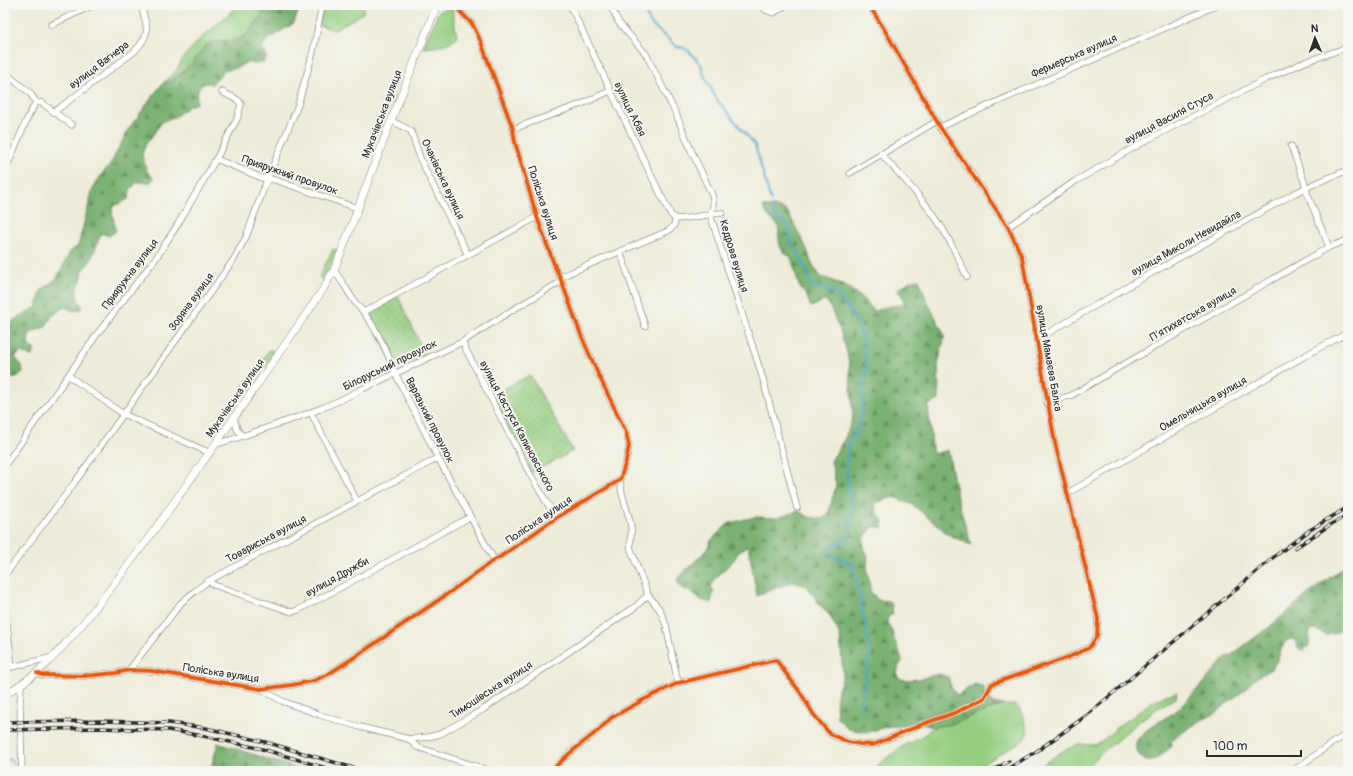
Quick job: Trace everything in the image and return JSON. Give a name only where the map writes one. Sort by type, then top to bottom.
[{"type":"street","points":[[51,25],[92,5]]},
{"type":"street","name":"вулиця Вагнера","points":[[54,112],[135,51],[144,41],[148,33],[141,5]]},
{"type":"street","name":"Зоряна вулиця","points":[[5,575],[75,482],[234,259],[246,237],[298,105],[313,52],[322,5]]},
{"type":"street","name":"Мукачівська вулиця","points":[[5,694],[21,685],[37,673],[93,611],[216,444],[322,290],[334,270],[390,121],[437,5]]},
{"type":"street","name":"Поліська вулиця","points":[[37,673],[42,675],[84,676],[116,673],[129,670],[173,674],[261,689],[313,681],[327,675],[446,595],[556,518],[620,480],[629,446],[626,432],[587,348],[561,279],[554,266],[537,217],[515,142],[513,129],[481,42],[473,25],[454,5]]},
{"type":"street","name":"вулиця Абая","points":[[570,5],[651,175],[671,215],[676,219]]},
{"type":"street","name":"Кедрова вулиця","points":[[610,5],[619,23],[646,54],[676,114],[712,194],[714,201],[713,209],[710,214],[762,379],[797,508]]},
{"type":"street","points":[[761,5],[766,10],[773,13],[786,5]]},
{"type":"street","name":"вулиця Мамаєва Балка","points":[[678,683],[776,660],[800,692],[814,715],[830,734],[848,742],[873,745],[964,709],[984,698],[992,684],[1069,657],[1089,648],[1097,636],[1098,618],[1047,403],[1022,257],[1008,227],[940,127],[869,5]]},
{"type":"street","name":"Фермерська вулиця","points":[[940,127],[1217,5]]},
{"type":"street","name":"вулиця Василя Стуса","points":[[1008,227],[1074,182],[1145,141],[1272,76],[1305,62],[1348,47]]},
{"type":"street","points":[[5,73],[30,93],[36,102],[42,103],[72,125]]},
{"type":"street","points":[[513,129],[584,103],[610,91]]},
{"type":"street","name":"Прияружна вулиця","points":[[5,464],[69,376],[98,333],[156,258],[216,159],[237,119],[241,104],[238,100],[222,92]]},
{"type":"street","points":[[5,171],[27,119],[36,102]]},
{"type":"street","name":"Очаківська вулиця","points":[[390,121],[411,131],[421,161],[468,255]]},
{"type":"street","points":[[850,173],[937,121]]},
{"type":"street","points":[[1291,146],[1307,193],[1329,248]]},
{"type":"street","points":[[881,154],[925,203],[938,220],[967,277]]},
{"type":"street","name":"Прияружний провулок","points":[[216,159],[268,179],[357,208]]},
{"type":"street","name":"вулиця Миколи Невидайла","points":[[1035,334],[1048,333],[1306,187],[1348,170]]},
{"type":"street","points":[[676,219],[722,213]]},
{"type":"street","points":[[364,312],[537,217]]},
{"type":"street","name":"Білоруський провулок","points":[[216,444],[311,413],[462,342],[561,279],[620,251],[668,232],[676,219]]},
{"type":"street","name":"Пʼятихатська вулиця","points":[[1047,403],[1072,395],[1329,248],[1348,240]]},
{"type":"street","points":[[620,251],[645,326]]},
{"type":"street","name":"Варязький провулок","points":[[334,270],[358,306],[364,312],[376,332],[393,366],[395,374],[438,458],[494,560]]},
{"type":"street","name":"Омельницька вулиця","points":[[1068,493],[1315,350],[1348,333]]},
{"type":"street","name":"вулиця Кастуся Калиновського","points":[[462,342],[530,474],[556,518]]},
{"type":"street","points":[[69,376],[123,414],[210,452]]},
{"type":"street","points":[[311,413],[357,501]]},
{"type":"street","points":[[234,418],[237,429],[242,436]]},
{"type":"street","name":"Товариська вулиця","points":[[129,670],[181,603],[208,581],[438,458]]},
{"type":"street","points":[[551,771],[611,718],[678,683],[666,625],[660,610],[648,595],[631,550],[631,528],[622,498],[620,480]]},
{"type":"street","name":"вулиця Дружби","points":[[208,581],[214,585],[292,612],[470,517]]},
{"type":"street","name":"Тимошівська вулиця","points":[[261,689],[282,701],[320,715],[399,737],[409,739],[428,737],[440,734],[484,709],[636,607],[648,595]]},
{"type":"street","points":[[5,608],[12,667],[53,657]]},
{"type":"street","points":[[21,685],[20,705],[22,771]]},
{"type":"street","points":[[1293,771],[1332,743],[1348,734]]},
{"type":"street","points":[[409,739],[417,747],[491,771]]},
{"type":"green space","points":[[237,5],[268,5],[255,25],[242,38],[234,41],[225,40],[198,56],[173,80],[162,84],[177,70],[184,56],[201,38],[228,15]]},
{"type":"green space","points":[[268,5],[296,5],[298,12],[294,23],[267,40],[262,48],[267,56],[264,62],[256,64],[247,62],[236,68],[225,70],[211,85],[209,83],[202,84],[197,92],[197,103],[189,106],[176,116],[162,122],[145,146],[142,155],[147,171],[154,179],[149,183],[137,182],[130,190],[129,198],[114,206],[112,212],[116,231],[109,236],[101,233],[91,259],[82,272],[82,278],[77,291],[82,307],[81,309],[74,311],[64,307],[52,316],[45,327],[30,333],[28,342],[29,346],[35,350],[32,356],[21,352],[15,357],[22,366],[23,372],[15,378],[5,378],[5,330],[15,319],[37,307],[41,291],[57,278],[70,252],[78,246],[93,188],[104,171],[109,167],[129,128],[162,84],[167,83],[182,73],[191,65],[203,48],[208,44],[217,41],[237,40],[246,35],[255,25]]},
{"type":"green space","points":[[324,5],[364,5],[363,13],[334,30],[319,25]]},
{"type":"green space","points":[[447,8],[452,9],[457,37],[446,44],[436,47],[423,48],[439,11]]},
{"type":"green space","points":[[763,207],[777,207],[787,211],[807,249],[811,262],[821,277],[851,290],[863,299],[874,311],[890,306],[904,305],[903,297],[897,290],[910,281],[919,279],[926,299],[945,336],[938,364],[939,400],[928,405],[933,454],[948,450],[957,497],[971,545],[948,534],[913,505],[894,497],[875,503],[876,511],[883,521],[882,528],[876,526],[871,529],[863,539],[864,547],[868,556],[867,570],[871,592],[878,600],[889,601],[892,605],[893,614],[888,617],[887,623],[902,661],[898,667],[897,677],[904,680],[919,679],[939,674],[948,677],[952,689],[957,695],[975,684],[984,687],[984,693],[993,703],[1003,705],[951,724],[933,727],[918,723],[908,723],[868,732],[848,729],[837,718],[836,704],[838,690],[843,676],[840,635],[830,616],[819,604],[807,586],[792,582],[757,596],[748,545],[738,553],[734,560],[715,579],[711,587],[714,591],[711,603],[701,600],[693,593],[680,587],[677,580],[707,550],[711,540],[729,523],[755,517],[777,518],[798,511],[809,517],[822,519],[828,515],[836,485],[831,461],[845,438],[853,417],[849,363],[846,349],[828,302],[824,301],[811,307],[806,295],[799,286],[791,257],[783,251],[781,247],[778,225],[768,216]]},
{"type":"green space","points":[[333,249],[338,250],[324,280],[322,280],[319,277]]},
{"type":"green space","points":[[398,296],[426,357],[398,369],[395,368],[371,320],[372,315],[377,308]]},
{"type":"green space","points":[[270,349],[275,353],[264,369],[260,367],[258,369],[261,374],[250,390],[243,386]]},
{"type":"green space","points":[[530,375],[573,451],[531,473],[492,395]]},
{"type":"green space","points":[[1348,564],[1348,625],[1336,633],[1326,635],[1316,630],[1310,630],[1309,646],[1304,650],[1298,648],[1294,639],[1287,640],[1283,645],[1277,661],[1271,669],[1257,677],[1218,712],[1198,722],[1172,740],[1170,748],[1156,759],[1145,761],[1143,759],[1136,748],[1136,742],[1142,734],[1178,709],[1226,657],[1230,656],[1268,628],[1307,595]]},
{"type":"green space","points":[[1177,692],[1176,698],[1159,707],[1137,724],[1099,756],[1086,771],[1033,771],[1063,751],[1079,744],[1095,745],[1100,743],[1122,723],[1151,702]]},
{"type":"green space","points":[[1003,705],[1015,705],[1020,709],[1028,732],[1024,740],[981,765],[965,771],[874,771],[879,764],[903,746],[924,735],[933,727],[951,724]]},
{"type":"green space","points":[[218,743],[305,771],[215,771],[211,768]]},
{"type":"waterway","points":[[642,5],[651,24],[677,47],[684,48],[690,52],[702,66],[703,73],[717,100],[755,145],[771,201]]},
{"type":"waterway","points":[[773,208],[773,215],[787,224],[790,232],[790,242],[799,254],[812,286],[835,293],[854,316],[864,342],[867,369],[863,385],[862,409],[859,425],[849,445],[846,467],[851,508],[850,533],[845,541],[831,546],[829,553],[853,565],[870,649],[860,711]]},
{"type":"waterway","points":[[5,758],[12,761],[17,771]]},
{"type":"railway","points":[[1004,771],[1037,751],[1086,716],[1275,556],[1310,530],[1348,507]]},
{"type":"railway","points":[[1295,548],[1348,515]]},
{"type":"railway","points":[[5,722],[101,721],[169,723],[206,728],[265,742],[364,771]]},
{"type":"railway","points":[[5,730],[100,728],[168,730],[262,749],[336,771]]},
{"type":"railway","points":[[992,771],[1009,761]]},
{"type":"cycle path","points":[[37,673],[42,675],[84,676],[116,673],[129,670],[152,671],[261,689],[313,681],[327,675],[358,655],[556,518],[620,480],[629,446],[626,432],[581,335],[555,267],[537,217],[515,142],[513,129],[481,42],[473,25],[454,5]]},
{"type":"cycle path","points":[[551,771],[611,718],[678,683],[776,660],[800,692],[814,715],[830,734],[848,742],[873,745],[923,724],[957,712],[984,698],[992,684],[1069,657],[1089,648],[1097,636],[1098,619],[1055,443],[1022,257],[1008,227],[940,127],[869,5]]}]
